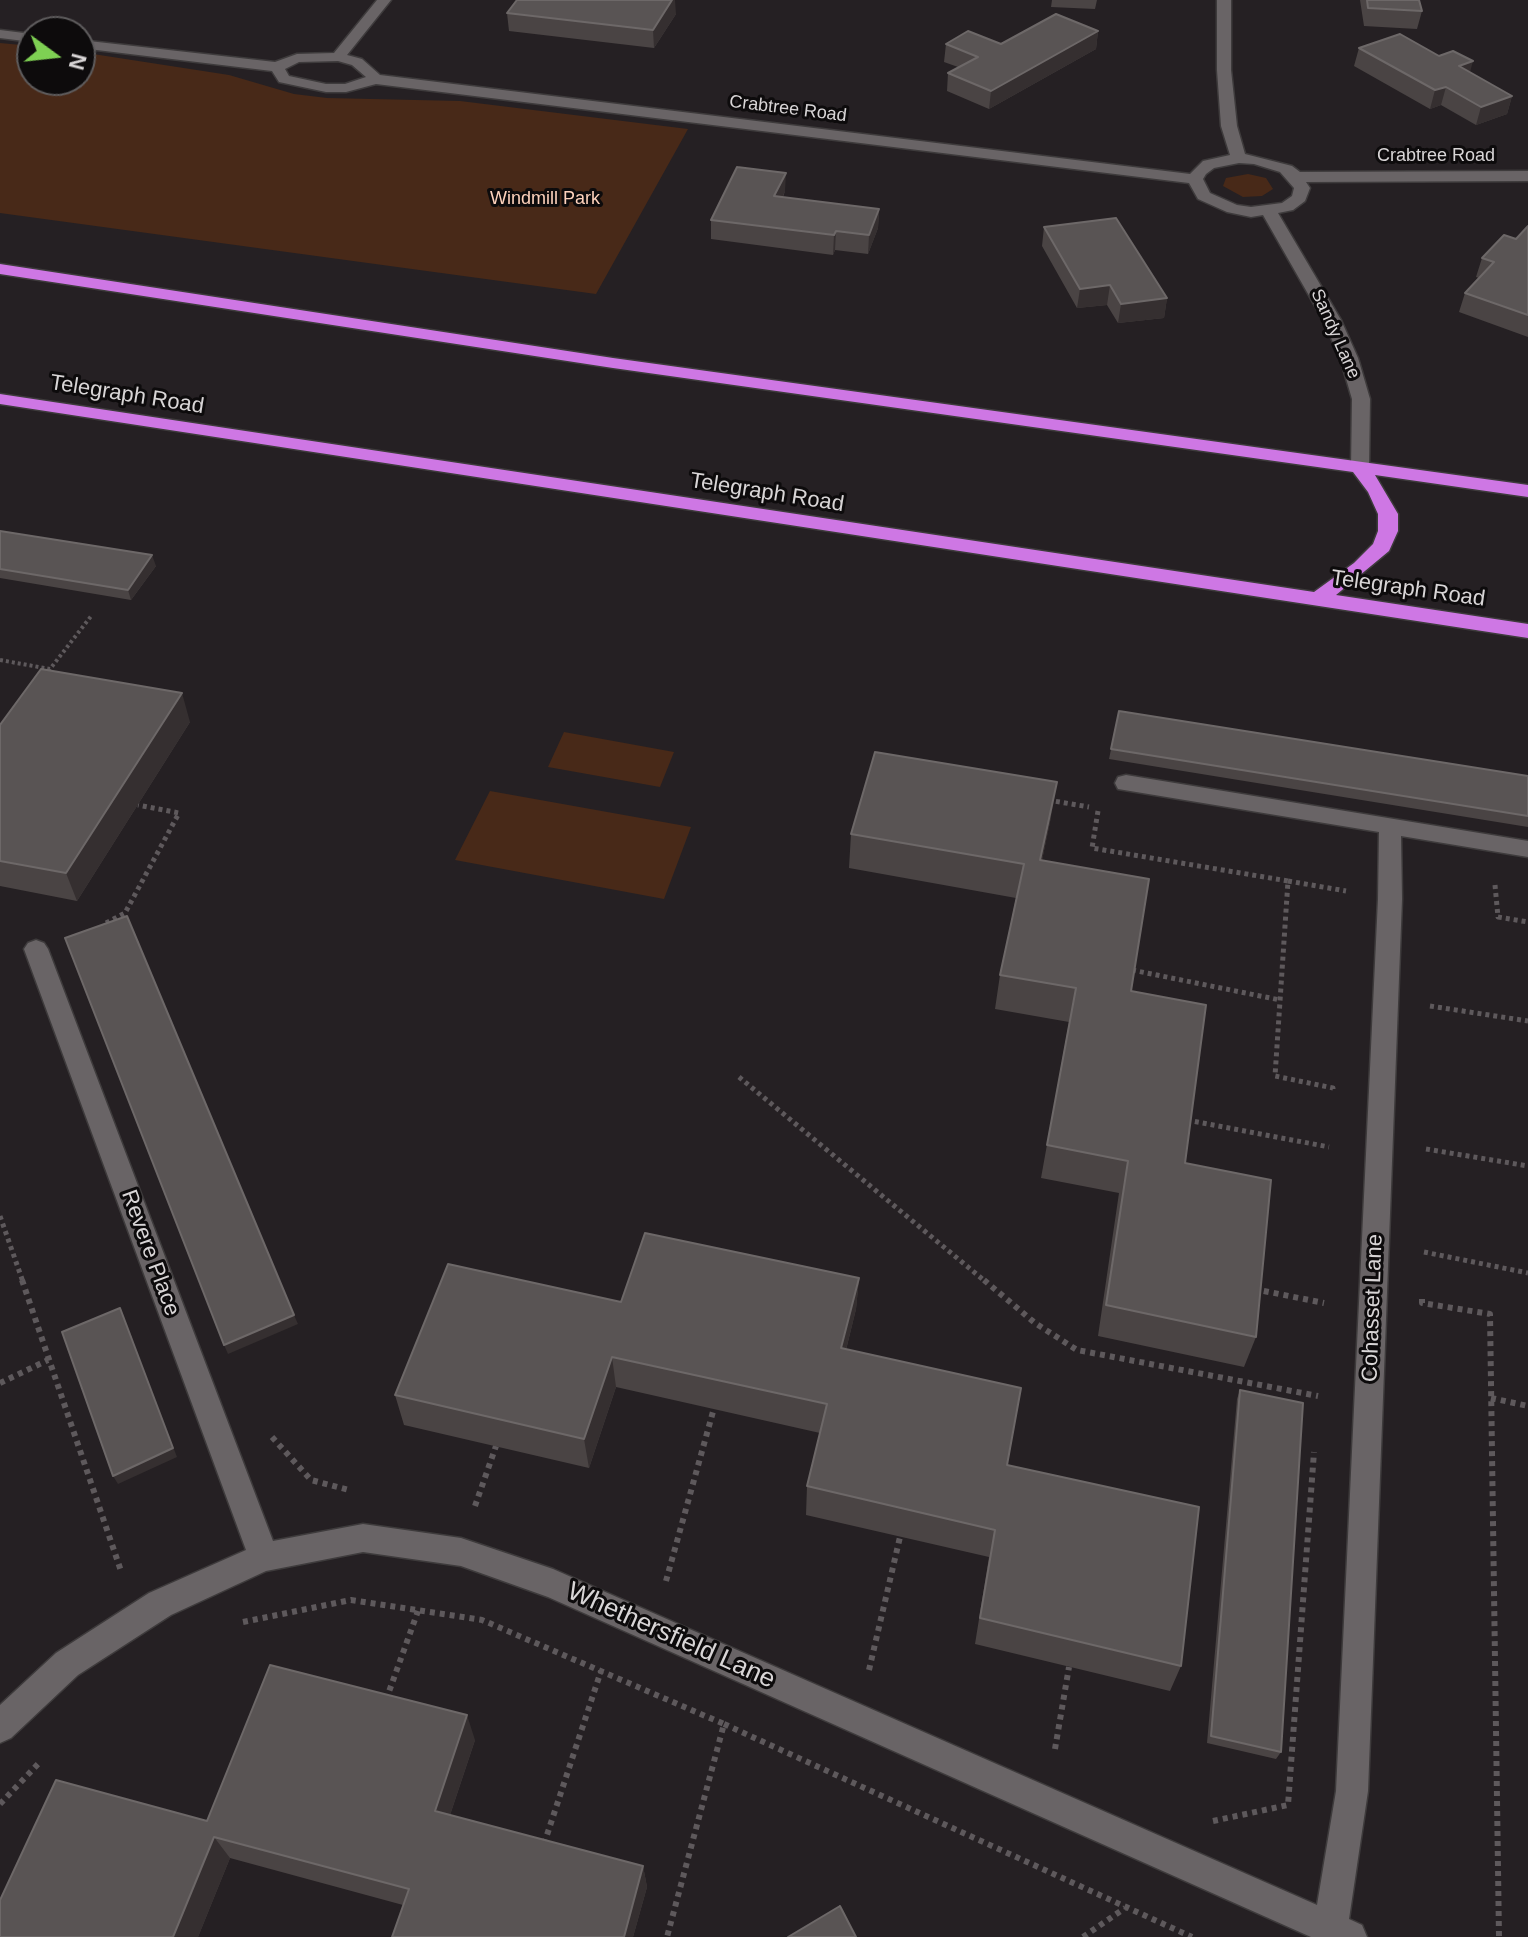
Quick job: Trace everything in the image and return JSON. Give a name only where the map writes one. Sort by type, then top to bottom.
[{"type":"highway","points":[[0,269],[613,363],[1528,491]]},
{"type":"highway","name":"Telegraph Road","points":[[0,399],[1528,631]]},
{"type":"highway","points":[[1316,600],[1361,567],[1382,547],[1388,531],[1388,514],[1377,491],[1360,469]]},
{"type":"street","points":[[338,57],[384,0]]},
{"type":"street","points":[[1224,0],[1224,70],[1229,126],[1239,158]]},
{"type":"street","name":"Crabtree Road","points":[[96,46],[277,67],[297,58],[338,57],[357,62],[375,79]]},
{"type":"street","name":"Crabtree Road","points":[[277,67],[284,79],[326,88],[346,88],[375,79],[1195,179]]},
{"type":"street","points":[[1239,158],[1272,163],[1296,177],[1302,188],[1299,198],[1287,207],[1251,212],[1217,204],[1204,196],[1195,179],[1209,164],[1239,158]]},
{"type":"street","name":"Crabtree Road","points":[[1296,177],[1528,176]]},
{"type":"street","name":"Sandy Lane","points":[[1269,211],[1318,294],[1349,358],[1361,399],[1360,469]]},
{"type":"street","points":[[1126,783],[1528,849]]},
{"type":"street","name":"Cohasset Lane","points":[[1340,1933],[1352,1791],[1389,931],[1390,826]]},
{"type":"street","name":"Revere Place","points":[[36,949],[264,1557]]},
{"type":"street","name":"Whethersfield Lane","points":[[0,1727],[67,1664],[133,1621],[160,1604],[264,1557],[363,1538],[461,1552],[553,1584],[1340,1933]]},
{"type":"path","points":[[0,660],[50,669],[92,615]]},
{"type":"path","points":[[1039,798],[1098,809],[1092,848],[1353,892]]},
{"type":"path","points":[[36,949],[112,921],[125,913],[179,813],[138,805]]},
{"type":"path","points":[[1493,872],[1498,917],[1528,922]]},
{"type":"path","points":[[1288,881],[1275,1076],[1333,1088],[1332,1103]]},
{"type":"path","points":[[1132,970],[1280,1000]]},
{"type":"path","points":[[1426,991],[1426,1019]]},
{"type":"path","points":[[1426,1005],[1528,1021]]},
{"type":"path","points":[[739,1077],[1035,1323],[1077,1350],[1318,1396]]},
{"type":"path","points":[[1187,1120],[1329,1147]]},
{"type":"path","points":[[1329,1163],[1330,1132]]},
{"type":"path","points":[[1425,1135],[1425,1164]]},
{"type":"path","points":[[1425,1149],[1528,1166]]},
{"type":"path","points":[[0,1216],[122,1574],[109,1582]]},
{"type":"path","points":[[1423,1264],[1424,1237]]},
{"type":"path","points":[[1424,1252],[1528,1273]]},
{"type":"path","points":[[1323,1318],[1324,1287]]},
{"type":"path","points":[[1251,1288],[1324,1303]]},
{"type":"path","points":[[1423,1290],[1422,1303],[1490,1314],[1499,1937]]},
{"type":"path","points":[[0,1383],[48,1360]]},
{"type":"path","points":[[1317,1412],[1319,1384]]},
{"type":"path","points":[[1491,1398],[1528,1406]]},
{"type":"path","points":[[651,1579],[665,1585],[714,1408]]},
{"type":"path","points":[[263,1427],[311,1480],[361,1493]]},
{"type":"path","points":[[1210,1821],[1288,1805],[1314,1443]]},
{"type":"path","points":[[486,1513],[473,1511],[496,1446]]},
{"type":"path","points":[[869,1670],[900,1537]]},
{"type":"path","points":[[233,1624],[351,1600],[482,1620],[724,1724],[1192,1937]]},
{"type":"path","points":[[380,1715],[418,1611]]},
{"type":"path","points":[[855,1664],[883,1677]]},
{"type":"path","points":[[1055,1749],[1069,1667]]},
{"type":"path","points":[[539,1858],[601,1671]]},
{"type":"path","points":[[667,1937],[724,1724]]},
{"type":"path","points":[[1041,1743],[1069,1755]]},
{"type":"path","points":[[0,1804],[43,1759]]},
{"type":"path","points":[[1083,1937],[1126,1907]]},
{"type":"green space","name":"Windmill Park","points":[[0,43],[16,44],[16,96],[96,96],[96,54],[229,75],[294,94],[327,98],[460,101],[688,129],[596,294],[0,213]]},
{"type":"green space","points":[[1248,174],[1266,178],[1273,189],[1262,196],[1243,197],[1223,186],[1226,178]]},
{"type":"green space","points":[[564,732],[674,752],[660,787],[548,767]]},
{"type":"green space","points":[[490,791],[691,827],[664,899],[455,860]]},
{"type":"building","points":[[517,0],[672,0],[653,30],[507,13]]},
{"type":"building","points":[[1367,0],[1419,0],[1422,11],[1368,8]]},
{"type":"building","points":[[1056,14],[1098,31],[991,91],[948,73],[978,57],[946,44],[968,31],[1001,44]]},
{"type":"building","points":[[1400,34],[1439,56],[1453,51],[1473,61],[1459,66],[1512,96],[1481,107],[1446,87],[1435,90],[1359,48]]},
{"type":"building","points":[[737,167],[786,173],[774,196],[879,209],[869,235],[836,231],[834,235],[711,220]]},
{"type":"building","points":[[1116,218],[1167,298],[1121,304],[1110,285],[1080,289],[1044,227]]},
{"type":"building","points":[[1528,226],[1528,315],[1465,293],[1494,262],[1482,258],[1504,235],[1516,239]]},
{"type":"building","points":[[0,531],[152,555],[128,590],[0,569]]},
{"type":"building","points":[[41,669],[182,693],[66,873],[0,861],[0,725]]},
{"type":"building","points":[[1119,711],[1528,776],[1528,816],[1111,749]]},
{"type":"building","points":[[875,752],[1057,782],[1040,860],[1149,879],[1131,991],[1206,1005],[1185,1163],[1271,1180],[1256,1337],[1106,1305],[1128,1161],[1047,1145],[1076,988],[1000,975],[1024,864],[851,834]]},
{"type":"building","points":[[127,916],[294,1315],[224,1345],[65,938]]},
{"type":"building","points":[[645,1233],[859,1278],[841,1348],[1021,1388],[1007,1465],[1199,1507],[1181,1666],[980,1618],[995,1530],[807,1486],[827,1404],[612,1357],[584,1439],[395,1395],[448,1264],[621,1302]]},
{"type":"building","points":[[120,1308],[173,1448],[113,1476],[62,1332]]},
{"type":"building","points":[[1240,1390],[1303,1403],[1281,1752],[1211,1736]]},
{"type":"building","points":[[270,1665],[467,1715],[435,1811],[643,1866],[624,1937],[392,1937],[409,1889],[214,1837],[173,1937],[0,1937],[0,1900],[56,1780],[207,1821]]},
{"type":"building","points":[[840,1906],[856,1937],[788,1937]]}]
